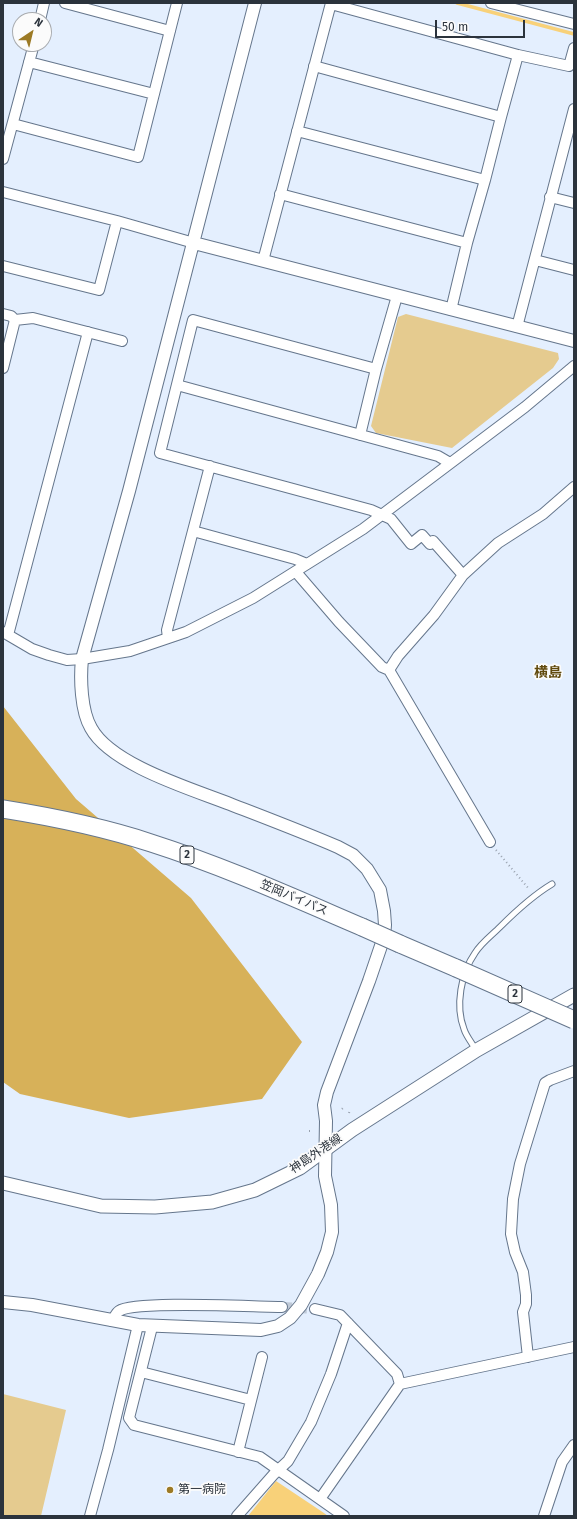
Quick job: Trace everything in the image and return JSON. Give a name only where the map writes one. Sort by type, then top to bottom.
[{"type":"highway","name":"笠岡バイパス","points":[[3,809],[90,825],[150,842],[213,864],[362,927],[574,1020]]},
{"type":"main road","name":"神島外港線","points":[[3,1183],[101,1206],[155,1207],[212,1202],[255,1190],[300,1168],[352,1130],[477,1050],[574,995]]},
{"type":"street","points":[[65,3],[170,31]]},
{"type":"street","points":[[13,124],[138,157],[178,3]]},
{"type":"street","points":[[3,1302],[32,1305],[138,1326],[213,1327],[261,1330],[278,1326],[290,1318],[301,1305],[318,1274],[327,1252],[332,1232],[331,1205],[325,1176],[326,1121],[324,1105],[327,1092],[369,982],[384,937],[384,911],[380,890],[367,869],[353,855],[338,847],[148,772],[105,746],[91,728],[85,710],[80,676],[82,660],[129,491],[255,3]]},
{"type":"street","points":[[263,261],[331,3],[518,54],[569,66],[574,48]]},
{"type":"street","points":[[491,3],[574,24]]},
{"type":"street","points":[[3,158],[32,52]]},
{"type":"street","points":[[451,310],[467,243],[518,54]]},
{"type":"street","points":[[29,62],[154,94]]},
{"type":"street","points":[[314,66],[501,117]]},
{"type":"street","points":[[517,326],[574,109]]},
{"type":"street","points":[[297,130],[485,180]]},
{"type":"street","points":[[3,192],[574,341]]},
{"type":"street","points":[[280,194],[467,243]]},
{"type":"street","points":[[550,197],[574,203]]},
{"type":"street","points":[[3,266],[99,290],[117,221]]},
{"type":"street","points":[[535,260],[574,270]]},
{"type":"street","points":[[360,435],[376,369],[397,296]]},
{"type":"street","points":[[3,314],[11,316],[15,320],[33,318],[122,341]]},
{"type":"street","points":[[3,368],[15,320]]},
{"type":"street","points":[[376,369],[193,320],[160,453],[363,508],[382,515],[391,519],[411,544],[422,534],[430,544],[433,541],[463,575]]},
{"type":"street","points":[[88,332],[6,633],[32,649],[67,660],[82,660],[130,651],[186,632],[247,601],[296,572],[363,529],[525,407],[574,366]]},
{"type":"street","points":[[177,385],[438,456],[450,463]]},
{"type":"street","points":[[168,638],[167,630],[210,466]]},
{"type":"street","points":[[390,670],[398,656],[434,615],[463,575],[498,543],[543,514],[574,487]]},
{"type":"street","points":[[193,531],[295,559],[307,564]]},
{"type":"street","points":[[296,572],[339,622],[382,667],[390,670],[490,842]]},
{"type":"street","points":[[528,1357],[523,1312],[526,1304],[526,1295],[522,1272],[511,1234],[514,1199],[520,1164],[545,1083],[574,1071]]},
{"type":"street","points":[[112,1321],[119,1311],[129,1308],[154,1305],[282,1307]]},
{"type":"street","points":[[315,1309],[340,1315],[397,1374],[400,1384]]},
{"type":"street","points":[[237,1516],[288,1461],[314,1415],[331,1374],[348,1323]]},
{"type":"street","points":[[90,1516],[108,1450],[138,1326]]},
{"type":"street","points":[[152,1327],[129,1418],[134,1425],[260,1457],[344,1516]]},
{"type":"street","points":[[320,1499],[400,1384],[574,1347]]},
{"type":"street","points":[[238,1452],[262,1357]]},
{"type":"street","points":[[141,1372],[251,1400]]},
{"type":"street","points":[[544,1516],[562,1462],[574,1445]]},
{"type":"lane","points":[[477,1050],[464,1029],[459,1008],[461,990],[468,965],[475,952],[521,907],[534,895],[552,884]]},
{"type":"path","points":[[490,842],[534,895]]},
{"type":"shaded area","points":[[406,314],[558,353],[559,359],[553,368],[452,448],[376,433],[371,426],[398,317]]},
{"type":"shaded area","points":[[3,706],[76,799],[191,898],[302,1042],[262,1099],[129,1118],[20,1094],[3,1082]]},
{"type":"shaded area","points":[[3,1394],[66,1410],[41,1516],[3,1516]]},
{"type":"shaded area","points":[[276,1481],[324,1513],[328,1516],[248,1516]]},
{"type":"waterway","points":[[457,3],[574,34]]},
{"type":"tunnel","points":[[282,1307],[315,1309]]},
{"type":"place","name":"第一病院","points":[[170,1490]]},
{"type":"district","name":"横島","points":[[548,673]]}]
